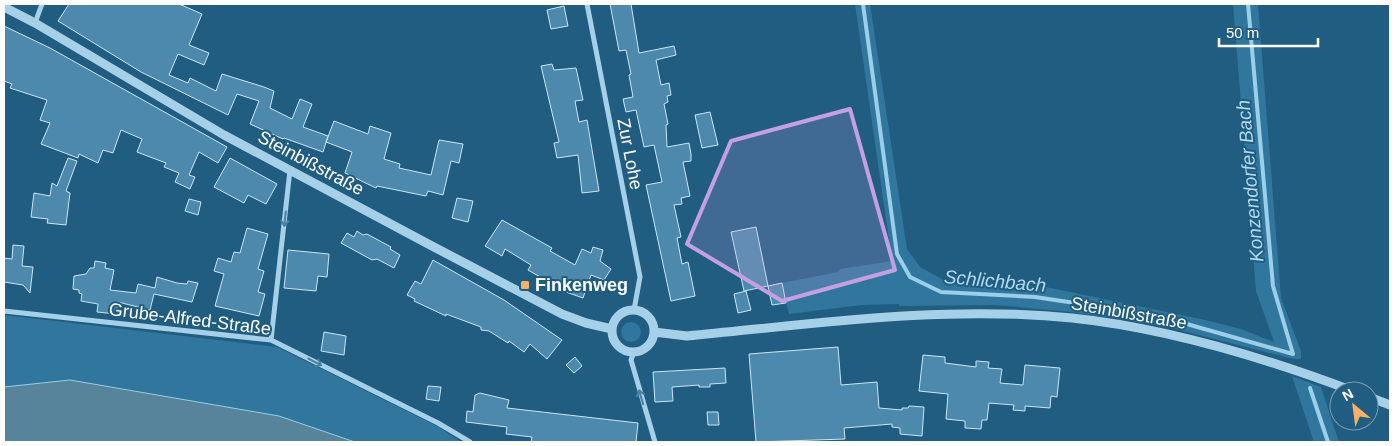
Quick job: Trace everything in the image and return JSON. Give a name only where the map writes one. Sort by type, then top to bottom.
[{"type":"street","points":[[35,23],[42,4]]},
{"type":"street","name":"Zur Lohe","points":[[587,4],[640,277],[634,310]]},
{"type":"street","name":"Steinbißstraße","points":[[4,7],[35,23],[224,135],[290,170],[562,314],[586,323],[612,329]]},
{"type":"street","points":[[271,340],[290,170]]},
{"type":"street","points":[[634,310],[649,317],[654,332],[648,346],[634,352],[618,346],[613,338],[612,329],[619,315],[634,310]]},
{"type":"street","name":"Grube-Alfred-Straße","points":[[4,311],[271,340],[438,423],[470,442]]},
{"type":"street","name":"Steinbißstraße","points":[[654,332],[687,336],[903,315],[993,315],[1072,318],[1164,333],[1255,358],[1329,383]]},
{"type":"street","points":[[634,352],[631,360],[655,442]]},
{"type":"highlighted area","points":[[850,109],[895,270],[782,301],[687,244],[731,141]]},
{"type":"shaded area","points":[[855,4],[870,4],[907,249],[920,267],[951,284],[1041,286],[1201,319],[1241,329],[1274,342],[1256,291],[1233,4],[1258,4],[1281,298],[1301,351],[1301,359],[1293,359],[1164,326],[1072,312],[995,305],[862,305],[789,314],[782,283],[838,272],[840,269],[892,261]]},
{"type":"shaded area","points":[[4,315],[277,347],[439,427],[461,442],[356,442],[279,416],[70,380],[4,387]]},
{"type":"shaded area","points":[[627,322],[635,322],[641,328],[641,336],[635,342],[627,342],[621,336],[621,328]]},
{"type":"shaded area","points":[[1292,376],[1321,387],[1329,411],[1329,431],[1335,431],[1339,442],[1314,442]]},
{"type":"shaded area","points":[[70,380],[279,416],[355,442],[4,442],[4,387]]},
{"type":"building","points":[[69,4],[179,4],[202,14],[189,45],[209,53],[204,65],[178,54],[169,75],[188,83],[190,78],[216,91],[222,74],[264,87],[274,91],[270,108],[292,119],[300,99],[312,104],[303,127],[328,136],[323,152],[283,139],[250,124],[259,101],[237,94],[228,115],[141,72],[58,21]]},
{"type":"building","points":[[610,4],[631,4],[639,53],[674,46],[676,55],[656,60],[661,85],[669,83],[671,95],[667,96],[668,102],[664,104],[668,124],[666,125],[667,147],[689,143],[691,154],[691,161],[683,162],[690,196],[681,198],[682,204],[674,205],[681,237],[677,238],[682,264],[688,262],[695,296],[671,301],[646,185],[662,182],[654,145],[644,147],[636,110],[626,112],[623,99],[633,97],[629,75],[631,74],[626,50],[619,51]]},
{"type":"building","points":[[564,6],[568,26],[551,29],[547,10]]},
{"type":"building","points":[[4,26],[50,48],[227,147],[218,163],[199,152],[189,175],[195,177],[190,189],[175,182],[179,173],[164,167],[166,163],[137,152],[142,139],[121,130],[113,153],[103,150],[98,163],[79,154],[78,158],[41,144],[50,123],[40,120],[47,100],[10,88],[12,84],[4,81]]},
{"type":"building","points":[[552,64],[554,70],[576,68],[583,100],[575,101],[579,122],[587,120],[599,191],[582,193],[578,155],[557,158],[554,143],[559,142],[541,66]]},
{"type":"building","points":[[710,112],[718,145],[702,148],[695,115]]},
{"type":"building","points":[[334,121],[368,134],[370,126],[391,133],[384,159],[400,164],[399,168],[431,175],[439,140],[463,144],[459,163],[451,161],[443,195],[428,191],[426,196],[377,186],[376,188],[345,173],[352,152],[326,142]]},
{"type":"building","points":[[68,158],[77,161],[66,191],[70,193],[66,225],[47,223],[48,219],[31,217],[34,193],[50,196],[52,183],[57,186]]},
{"type":"building","points":[[230,158],[277,184],[266,204],[248,195],[244,203],[214,187]]},
{"type":"building","points":[[457,198],[473,201],[468,222],[452,218]]},
{"type":"building","points":[[189,199],[201,202],[198,215],[185,211]]},
{"type":"building","points":[[502,220],[552,248],[550,251],[575,265],[582,249],[591,253],[593,247],[603,250],[600,261],[611,269],[604,280],[591,275],[583,298],[566,292],[528,270],[531,265],[505,249],[502,256],[485,246]]},
{"type":"building","points":[[756,227],[768,286],[744,291],[731,232]]},
{"type":"building","points":[[247,228],[268,234],[258,269],[264,271],[258,292],[265,294],[259,316],[215,306],[224,274],[214,271],[218,258],[231,262],[234,252],[240,253]]},
{"type":"building","points":[[357,231],[363,235],[367,234],[391,247],[390,249],[400,255],[394,268],[377,259],[372,260],[341,243],[347,233],[354,237]]},
{"type":"building","points":[[13,245],[24,246],[22,266],[33,267],[30,293],[23,285],[4,282],[4,258],[12,259]]},
{"type":"building","points":[[288,250],[329,254],[327,277],[318,276],[316,291],[284,288]]},
{"type":"building","points":[[433,260],[504,300],[562,340],[547,359],[530,344],[524,352],[509,341],[508,343],[489,331],[481,330],[481,327],[446,314],[446,316],[414,301],[415,299],[407,295],[415,281],[421,284]]},
{"type":"building","points":[[95,261],[106,263],[105,268],[114,270],[110,290],[136,293],[138,284],[155,288],[157,277],[177,283],[187,284],[188,281],[198,283],[192,302],[154,294],[150,310],[118,302],[116,314],[97,312],[98,304],[81,301],[82,294],[79,293],[79,290],[73,289],[74,276],[86,274],[90,268],[94,268]]},
{"type":"building","points":[[782,283],[786,303],[772,305],[768,286]]},
{"type":"building","points":[[746,291],[751,310],[738,313],[734,294]]},
{"type":"building","points":[[324,332],[346,336],[344,355],[321,351]]},
{"type":"building","points":[[838,347],[841,385],[877,382],[879,408],[902,410],[902,408],[908,408],[909,406],[924,407],[922,436],[900,434],[900,428],[892,427],[892,424],[844,428],[845,439],[756,442],[749,354]]},
{"type":"building","points":[[923,355],[945,357],[945,363],[976,367],[976,361],[989,362],[988,368],[1002,369],[1000,383],[1023,385],[1025,365],[1060,368],[1057,397],[1051,396],[1050,408],[1025,406],[1025,411],[1013,410],[1014,405],[989,403],[987,420],[982,420],[981,429],[965,428],[965,421],[946,419],[948,394],[919,391]]},
{"type":"building","points":[[575,357],[582,366],[574,373],[566,365]]},
{"type":"building","points":[[725,368],[726,383],[710,384],[710,387],[699,387],[699,385],[672,387],[673,401],[655,402],[653,372]]},
{"type":"building","points":[[428,386],[441,387],[439,401],[426,399]]},
{"type":"building","points":[[480,393],[509,400],[507,408],[638,423],[636,442],[531,442],[532,437],[506,434],[507,427],[466,422],[467,411],[473,412],[475,395]]},
{"type":"building","points":[[707,412],[718,412],[719,425],[708,425]]},
{"type":"waterway","name":"Schlichbach","points":[[863,4],[897,254],[910,277],[941,292],[1035,297],[1155,315],[1293,354]]},
{"type":"waterway","name":"Konzendorfer Bach","points":[[1248,4],[1273,286],[1293,354]]},
{"type":"waterway","name":"Schlichbach","points":[[1310,388],[1328,442]]},
{"type":"place","name":"Finkenweg","points":[[525,285]]}]
